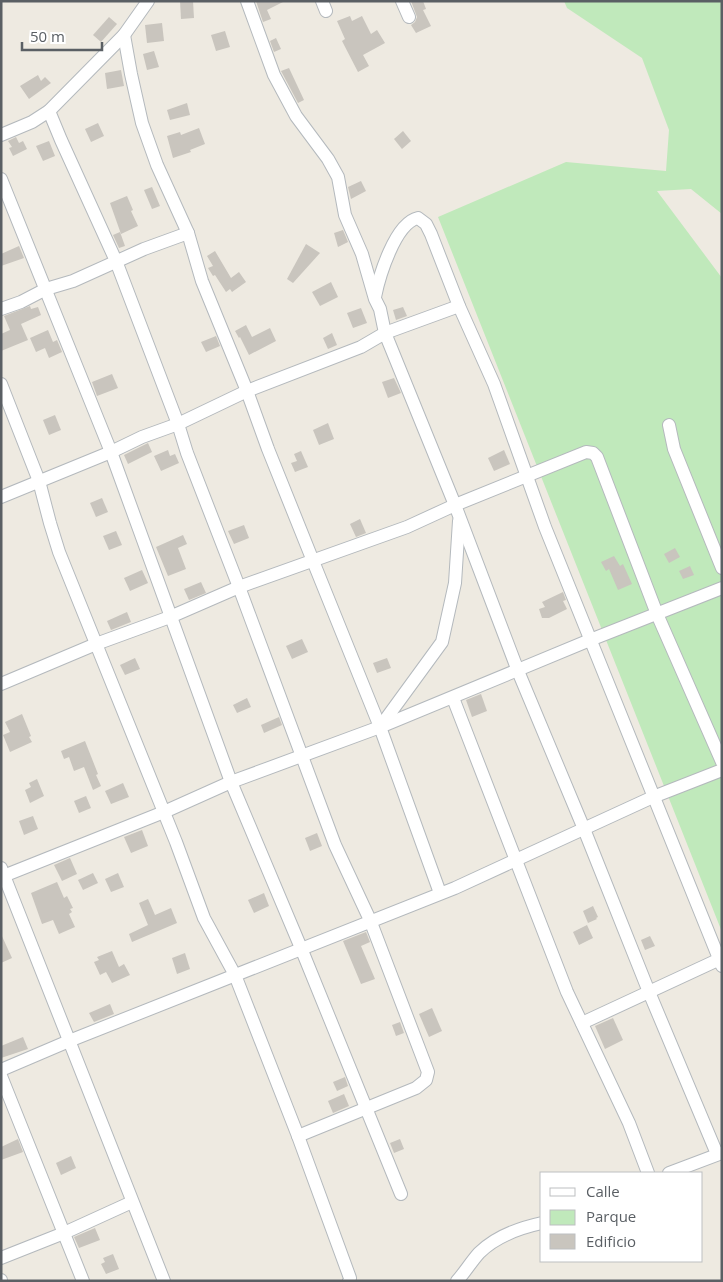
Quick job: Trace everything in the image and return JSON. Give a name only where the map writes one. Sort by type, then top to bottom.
[{"type":"street","points":[[1,135],[24,126],[49,111],[124,35],[148,1]]},
{"type":"street","points":[[247,1],[274,75],[296,116],[319,146],[338,177],[345,215],[362,254],[375,299],[380,308],[385,333],[457,510],[518,671],[649,992],[720,1153],[672,1172]]},
{"type":"street","points":[[402,1],[409,17]]},
{"type":"street","points":[[124,35],[130,74],[142,123],[165,186],[188,232],[202,281],[247,391],[312,561],[380,726],[440,893]]},
{"type":"street","points":[[49,111],[116,261],[339,854],[370,920],[428,1072],[426,1080],[416,1088],[298,1136]]},
{"type":"street","points":[[1,179],[111,452],[231,782],[401,1194]]},
{"type":"street","points":[[375,299],[386,256],[403,229],[414,219],[418,218],[426,224],[432,234],[459,306],[494,384],[545,527],[721,961],[582,1023]]},
{"type":"street","points":[[1,309],[21,302],[46,288],[74,281],[116,261],[188,232]]},
{"type":"street","points":[[1,497],[111,452],[142,437],[178,424],[247,391],[361,347],[385,333],[459,306]]},
{"type":"street","points":[[1,384],[39,481],[59,552],[164,812],[204,918],[235,975],[298,1136],[350,1278],[349,1281]]},
{"type":"street","points":[[669,425],[674,448],[722,568]]},
{"type":"street","points":[[1,684],[239,587],[457,510],[526,476],[586,452],[593,452],[597,457],[657,614],[722,762]]},
{"type":"street","points":[[380,726],[442,642],[455,583],[457,510]]},
{"type":"street","points":[[164,1281],[142,1221],[132,1202],[2,874],[164,812],[231,782],[453,698],[590,640],[722,588]]},
{"type":"street","points":[[453,698],[567,992],[629,1123],[648,1172]]},
{"type":"street","points":[[1,1070],[440,893],[653,797],[722,770]]},
{"type":"street","points":[[1,1076],[83,1281]]},
{"type":"street","points":[[1,1258],[132,1202]]},
{"type":"street","points":[[457,1281],[480,1253],[494,1241],[512,1232],[540,1224]]},
{"type":"green space","points":[[564,1],[722,1],[722,214],[691,189],[657,191],[722,278],[722,932],[438,217],[566,162],[666,171],[669,130],[642,58],[567,8]]},
{"type":"building","points":[[180,1],[193,1],[194,18],[181,19]]},
{"type":"building","points":[[256,1],[285,1],[267,10],[271,19],[263,22]]},
{"type":"building","points":[[411,1],[423,1],[426,9],[423,10],[431,26],[416,33],[411,25],[417,17]]},
{"type":"building","points":[[350,16],[352,21],[362,16],[371,34],[377,30],[385,43],[363,55],[369,66],[358,72],[342,41],[345,39],[337,21]]},
{"type":"building","points":[[109,17],[117,24],[101,42],[93,35]]},
{"type":"building","points":[[162,23],[164,41],[147,43],[145,25]]},
{"type":"building","points":[[225,31],[230,47],[216,51],[211,35]]},
{"type":"building","points":[[276,38],[281,49],[274,52],[270,41]]},
{"type":"building","points":[[154,51],[159,67],[147,70],[143,54]]},
{"type":"building","points":[[289,68],[304,100],[298,103],[281,71]]},
{"type":"building","points":[[121,70],[124,86],[107,89],[105,73]]},
{"type":"building","points":[[38,75],[41,81],[45,77],[51,83],[29,99],[20,86]]},
{"type":"building","points":[[187,103],[190,115],[170,120],[167,110]]},
{"type":"building","points":[[98,123],[104,136],[91,142],[85,129]]},
{"type":"building","points":[[199,128],[205,144],[190,150],[191,152],[173,158],[167,136],[180,132],[181,135]]},
{"type":"building","points":[[403,131],[411,141],[402,149],[394,139]]},
{"type":"building","points":[[16,137],[19,143],[23,141],[27,149],[13,156],[9,148],[12,147],[8,141]]},
{"type":"building","points":[[49,141],[55,156],[43,161],[36,146]]},
{"type":"building","points":[[361,181],[366,191],[351,199],[348,187]]},
{"type":"building","points":[[152,187],[160,206],[152,209],[144,190]]},
{"type":"building","points":[[127,196],[138,226],[121,234],[110,203]]},
{"type":"building","points":[[343,230],[348,242],[338,247],[334,233]]},
{"type":"building","points":[[120,232],[125,246],[119,248],[113,235]]},
{"type":"building","points":[[306,244],[320,253],[293,283],[287,279]]},
{"type":"building","points":[[19,246],[24,258],[1,266],[1,254]]},
{"type":"building","points":[[215,251],[231,278],[239,272],[246,282],[232,292],[230,289],[226,292],[208,268],[213,266],[207,256]]},
{"type":"building","points":[[331,282],[338,297],[320,306],[312,292]]},
{"type":"building","points":[[30,306],[31,309],[38,307],[41,315],[21,324],[28,340],[1,351],[1,334],[10,330],[4,316]]},
{"type":"building","points":[[403,307],[407,316],[396,320],[393,310]]},
{"type":"building","points":[[361,308],[367,323],[353,328],[347,313]]},
{"type":"building","points":[[246,325],[252,337],[270,328],[276,341],[249,355],[235,331]]},
{"type":"building","points":[[48,330],[53,342],[57,340],[62,352],[49,358],[45,348],[36,352],[30,338]]},
{"type":"building","points":[[332,333],[337,345],[328,349],[323,338]]},
{"type":"building","points":[[216,336],[220,346],[206,352],[201,342]]},
{"type":"building","points":[[112,374],[118,388],[97,396],[92,382]]},
{"type":"building","points":[[394,378],[401,393],[388,398],[382,382]]},
{"type":"building","points":[[55,415],[61,430],[49,435],[43,420]]},
{"type":"building","points":[[328,423],[334,439],[319,445],[313,430]]},
{"type":"building","points":[[148,443],[152,452],[128,464],[124,455]]},
{"type":"building","points":[[168,450],[170,456],[175,454],[179,463],[161,471],[154,456]]},
{"type":"building","points":[[504,450],[510,464],[494,471],[488,458]]},
{"type":"building","points":[[301,451],[308,467],[295,472],[291,463],[297,461],[294,454]]},
{"type":"building","points":[[102,498],[108,512],[96,517],[90,503]]},
{"type":"building","points":[[360,519],[366,533],[356,537],[350,524]]},
{"type":"building","points":[[244,525],[249,538],[234,544],[228,531]]},
{"type":"building","points":[[116,531],[122,545],[109,550],[103,536]]},
{"type":"building","points":[[183,535],[187,544],[178,548],[186,569],[168,576],[156,547]]},
{"type":"building","points":[[675,548],[680,557],[669,563],[664,554]]},
{"type":"building","points":[[614,556],[620,566],[623,564],[632,584],[618,590],[609,569],[606,571],[601,562]]},
{"type":"building","points":[[690,566],[694,575],[683,579],[679,571]]},
{"type":"building","points":[[142,570],[148,583],[130,591],[124,578]]},
{"type":"building","points":[[201,582],[206,593],[189,600],[184,589]]},
{"type":"building","points":[[563,592],[566,600],[563,601],[567,609],[549,618],[542,618],[539,609],[545,607],[542,602]]},
{"type":"building","points":[[127,612],[131,622],[111,630],[107,621]]},
{"type":"building","points":[[302,639],[308,652],[292,659],[286,646]]},
{"type":"building","points":[[135,658],[140,669],[125,675],[120,665]]},
{"type":"building","points":[[387,658],[391,668],[377,673],[373,663]]},
{"type":"building","points":[[481,694],[487,711],[472,717],[466,700]]},
{"type":"building","points":[[247,698],[251,707],[237,713],[233,705]]},
{"type":"building","points":[[22,714],[32,742],[10,752],[3,735],[10,732],[5,722]]},
{"type":"building","points":[[279,717],[282,725],[264,733],[261,725]]},
{"type":"building","points":[[85,741],[101,786],[93,790],[84,767],[74,771],[69,757],[64,759],[61,751]]},
{"type":"building","points":[[37,779],[44,796],[30,803],[25,790],[31,787],[29,783]]},
{"type":"building","points":[[123,783],[129,797],[111,804],[105,791]]},
{"type":"building","points":[[86,796],[91,808],[79,813],[74,801]]},
{"type":"building","points":[[33,816],[38,829],[24,835],[19,821]]},
{"type":"building","points":[[142,830],[148,846],[131,853],[124,837]]},
{"type":"building","points":[[317,833],[322,846],[310,851],[305,838]]},
{"type":"building","points":[[70,858],[77,874],[62,881],[54,865]]},
{"type":"building","points":[[93,873],[98,883],[83,890],[78,880]]},
{"type":"building","points":[[118,873],[124,887],[111,892],[105,879]]},
{"type":"building","points":[[57,882],[64,898],[67,896],[73,908],[70,909],[72,912],[69,914],[75,927],[59,934],[53,920],[42,924],[31,893]]},
{"type":"building","points":[[264,893],[269,906],[254,913],[248,900]]},
{"type":"building","points":[[148,899],[155,915],[171,908],[177,923],[132,942],[129,934],[148,925],[139,903]]},
{"type":"building","points":[[593,906],[598,917],[588,923],[583,911]]},
{"type":"building","points":[[587,925],[593,938],[579,945],[573,932]]},
{"type":"building","points":[[366,932],[370,942],[361,946],[375,979],[361,984],[343,941]]},
{"type":"building","points":[[1,934],[12,958],[1,963]]},
{"type":"building","points":[[650,936],[655,946],[645,950],[641,940]]},
{"type":"building","points":[[112,951],[119,967],[124,964],[130,975],[112,983],[106,972],[100,975],[94,962],[99,960],[97,957]]},
{"type":"building","points":[[185,953],[190,969],[177,974],[172,958]]},
{"type":"building","points":[[110,1004],[114,1014],[94,1022],[89,1013]]},
{"type":"building","points":[[432,1008],[442,1031],[429,1037],[419,1014]]},
{"type":"building","points":[[613,1018],[623,1040],[605,1049],[595,1026]]},
{"type":"building","points":[[400,1022],[404,1033],[396,1036],[392,1025]]},
{"type":"building","points":[[23,1037],[28,1049],[1,1058],[1,1046]]},
{"type":"building","points":[[345,1077],[348,1086],[337,1091],[333,1082]]},
{"type":"building","points":[[344,1094],[349,1106],[333,1113],[328,1101]]},
{"type":"building","points":[[18,1139],[23,1152],[1,1160],[1,1147]]},
{"type":"building","points":[[400,1139],[404,1149],[394,1153],[390,1143]]},
{"type":"building","points":[[71,1156],[76,1168],[61,1175],[56,1163]]},
{"type":"building","points":[[95,1228],[100,1240],[79,1248],[74,1237]]},
{"type":"building","points":[[113,1254],[119,1269],[106,1274],[101,1264],[105,1262],[103,1258]]}]
